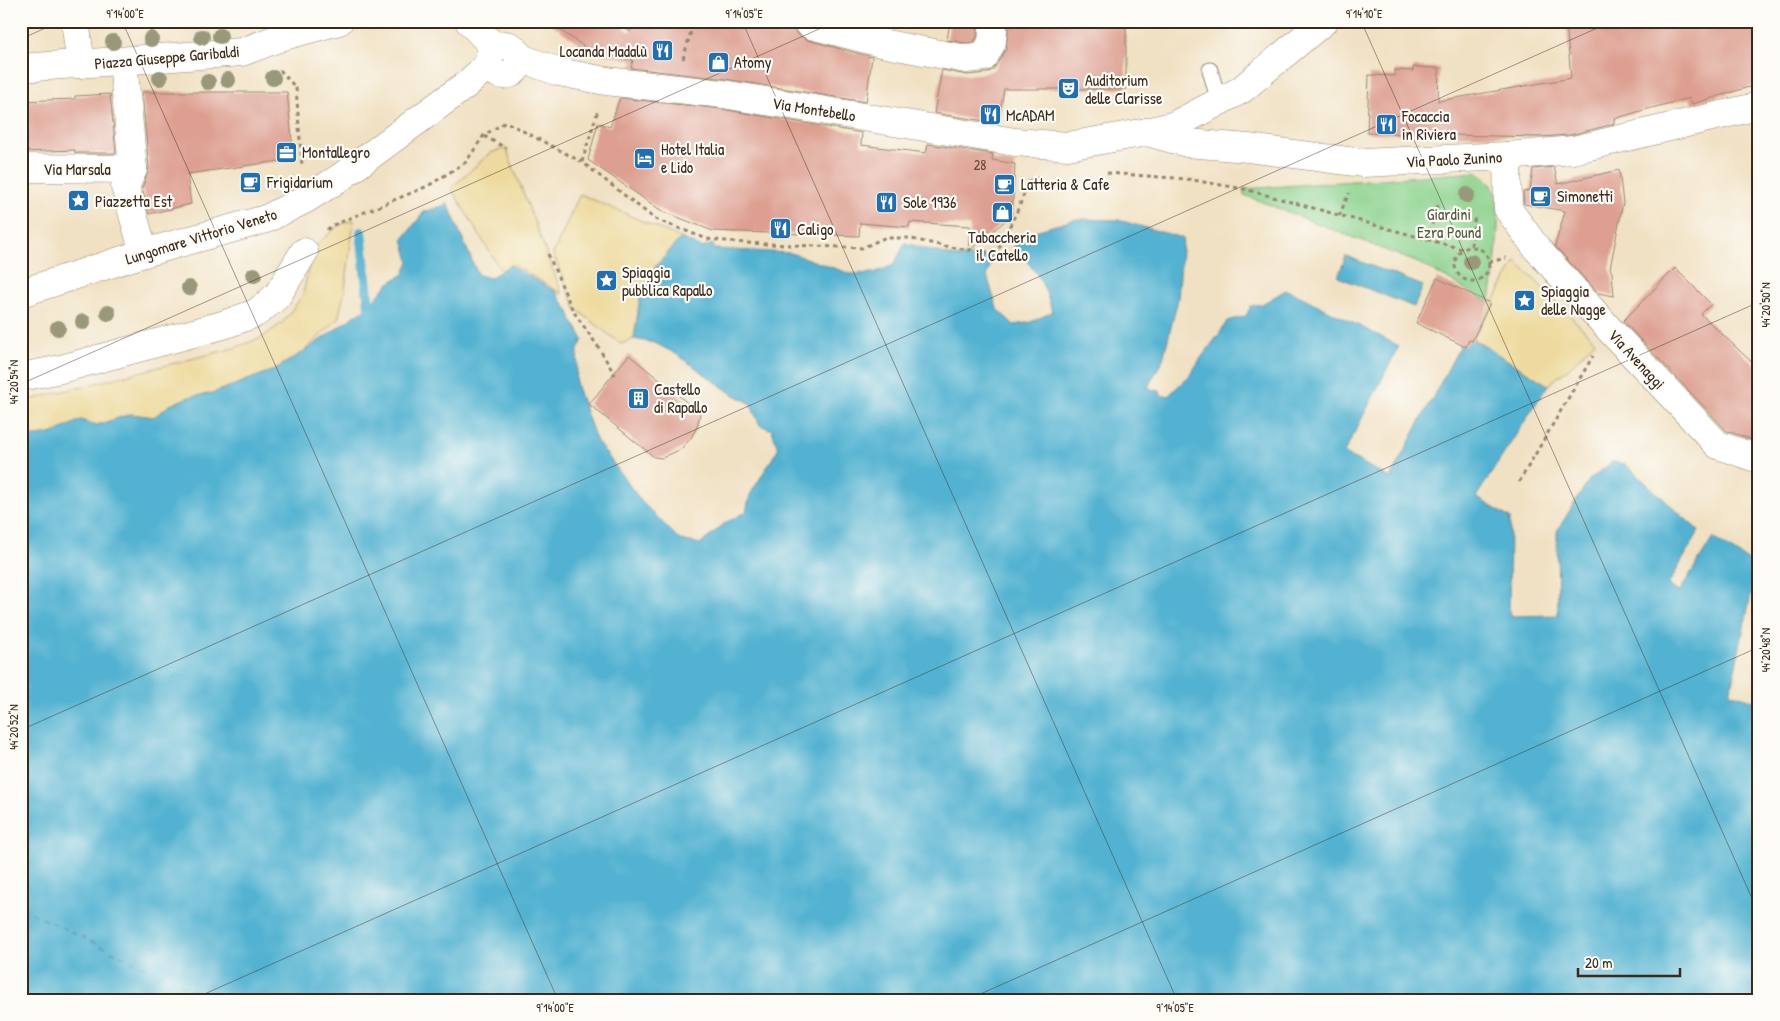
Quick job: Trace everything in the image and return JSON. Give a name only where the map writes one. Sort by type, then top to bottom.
[{"type":"street","points":[[75,21],[82,64]]},
{"type":"street","name":"Piazza Giuseppe Garibaldi","points":[[21,68],[242,52],[284,36],[338,21]]},
{"type":"street","points":[[469,21],[502,63]]},
{"type":"street","points":[[806,21],[811,25],[881,43],[966,59],[984,57],[992,42],[994,21]]},
{"type":"street","name":"Via Montebello","points":[[502,63],[606,81],[723,94],[1015,142],[1068,146],[1175,125],[1241,90],[1324,21]]},
{"type":"street","points":[[123,61],[133,169],[125,187],[144,253]]},
{"type":"street","name":"Lungomare Vittorio Veneto","points":[[21,292],[144,253],[266,218],[306,200],[467,84],[502,63]]},
{"type":"street","name":"Via Paolo Zunino","points":[[1147,132],[1187,143],[1248,148],[1363,163],[1507,156],[1573,150],[1759,106]]},
{"type":"street","name":"Via Avenaggi","points":[[1507,156],[1508,209],[1538,250],[1718,446],[1759,459]]},
{"type":"street","name":"Via Marsala","points":[[21,168],[133,169]]},
{"type":"street","points":[[21,377],[80,364],[223,325],[256,313],[277,296],[304,252]]},
{"type":"lane","points":[[1210,70],[1218,102]]},
{"type":"path","points":[[674,89],[694,21]]},
{"type":"path","points":[[257,46],[296,88],[302,168]]},
{"type":"path","points":[[582,162],[606,81]]},
{"type":"path","points":[[304,252],[331,226],[428,186],[466,162],[484,135],[506,122],[582,162],[655,219],[707,239],[745,243],[862,248],[884,238],[907,238],[949,247],[988,252],[1000,248],[1019,207],[1028,181],[1046,176]]},
{"type":"path","points":[[484,135],[506,148]]},
{"type":"path","points":[[1102,173],[1187,179],[1244,189],[1462,249],[1471,246],[1476,247],[1488,256],[1489,268],[1486,274],[1478,280],[1469,281],[1460,276],[1456,271],[1455,259],[1462,249]]},
{"type":"path","points":[[1428,240],[1438,202]]},
{"type":"path","points":[[548,254],[573,311],[615,375]]},
{"type":"path","points":[[1519,482],[1586,367],[1610,330]]},
{"type":"green space","name":"Giardini Ezra Pound","points":[[1477,172],[1489,181],[1497,204],[1496,258],[1490,303],[1421,264],[1244,195],[1244,189]]},
{"type":"sand","points":[[506,148],[562,294],[513,264],[501,271],[451,188],[490,153]]},
{"type":"sand","name":"Spiaggia pubblica Rapallo","points":[[580,194],[681,238],[656,266],[640,297],[634,339],[621,344],[576,309],[553,254]]},
{"type":"sand","points":[[354,220],[345,290],[338,319],[303,352],[274,370],[213,393],[189,397],[170,405],[154,417],[131,414],[97,425],[81,420],[51,434],[21,438],[21,402],[234,348],[263,337],[284,321],[303,295],[312,249],[339,225]]},
{"type":"sand","name":"Spiaggia delle Nagge","points":[[1516,261],[1595,341],[1569,368],[1548,385],[1473,339]]},
{"type":"water","points":[[448,204],[478,275],[490,278],[510,265],[556,292],[569,312],[583,340],[578,349],[576,384],[596,440],[641,501],[680,540],[701,544],[725,523],[746,512],[750,495],[778,449],[772,430],[760,425],[750,403],[731,393],[678,355],[655,343],[634,339],[640,297],[656,266],[681,238],[702,248],[713,244],[714,249],[791,253],[851,274],[874,273],[894,265],[905,243],[955,257],[993,256],[987,275],[997,309],[1014,325],[1031,322],[1052,312],[1038,276],[1013,247],[1035,231],[1077,219],[1118,220],[1183,238],[1178,299],[1163,359],[1148,387],[1160,391],[1161,396],[1168,396],[1190,375],[1227,321],[1246,316],[1251,306],[1262,304],[1286,290],[1294,293],[1399,346],[1344,453],[1390,478],[1466,335],[1548,385],[1476,497],[1510,518],[1509,616],[1558,615],[1557,531],[1589,480],[1612,462],[1625,464],[1699,531],[1668,585],[1679,592],[1713,538],[1757,566],[1730,693],[1759,702],[1759,1000],[21,1000],[21,438],[51,434],[81,420],[97,425],[131,414],[154,417],[170,405],[189,397],[213,393],[274,370],[369,306],[389,283],[404,274],[409,261],[403,239],[424,212]]},
{"type":"water","points":[[1346,256],[1423,286],[1414,307],[1338,277]]},
{"type":"building","points":[[547,21],[614,21],[630,32],[637,21],[791,21],[796,33],[807,40],[872,57],[866,102],[725,79],[631,68],[633,60],[592,52]]},
{"type":"building","points":[[950,21],[978,21],[977,37],[974,42],[967,43],[947,40]]},
{"type":"building","points":[[1009,21],[1126,21],[1126,89],[1004,89],[998,123],[934,113],[942,70],[967,75],[986,73],[993,70],[1006,49]]},
{"type":"building","points":[[1566,21],[1751,21],[1759,49],[1759,84],[1692,104],[1690,98],[1644,110],[1614,119],[1614,124],[1570,135],[1538,137],[1367,133],[1369,75],[1395,76],[1395,70],[1413,71],[1413,67],[1439,68],[1438,101],[1571,78]]},
{"type":"building","points":[[142,92],[287,92],[294,159],[187,174],[191,204],[149,214],[142,188],[149,169]]},
{"type":"building","points":[[110,94],[116,153],[75,153],[75,150],[21,152],[21,101],[75,99],[75,96]]},
{"type":"building","points":[[620,98],[721,109],[862,133],[861,145],[926,153],[928,144],[993,154],[992,160],[1015,164],[1012,215],[968,252],[970,226],[910,222],[909,227],[860,223],[859,236],[713,231],[662,211],[588,160],[598,123],[610,127]]},
{"type":"building","points":[[1554,167],[1558,184],[1619,170],[1623,203],[1610,268],[1614,296],[1598,293],[1555,246],[1565,211],[1524,204],[1523,192],[1530,190],[1533,169]]},
{"type":"building","points":[[1675,268],[1711,304],[1701,314],[1759,369],[1759,442],[1727,431],[1623,321]]},
{"type":"building","points":[[1437,278],[1490,303],[1472,341],[1469,340],[1466,347],[1416,323]]},
{"type":"building","name":"Castello di Rapallo","points":[[629,355],[700,413],[697,427],[691,438],[681,449],[662,458],[654,457],[589,404]]},
{"type":"waterway","points":[[361,232],[369,306]]},
{"type":"ferry route","points":[[21,908],[214,1000]]},
{"type":"place","name":"Locanda Madalù","points":[[663,51]]},
{"type":"place","name":"Atomy","points":[[718,62]]},
{"type":"place","name":"Auditorium delle Clarisse","points":[[1069,89]]},
{"type":"place","name":"McADAM","points":[[990,115]]},
{"type":"place","name":"Focaccia in Riviera","points":[[1386,125]]},
{"type":"place","name":"Montallegro","points":[[286,152]]},
{"type":"place","name":"Hotel Italia e Lido","points":[[645,158]]},
{"type":"place","name":"Frigidarium","points":[[251,182]]},
{"type":"place","name":"Latteria & Cafe","points":[[1005,184]]},
{"type":"place","name":"Simonetti","points":[[1541,196]]},
{"type":"place","name":"Piazzetta Est","points":[[79,201]]},
{"type":"place","name":"Sole 1936","points":[[887,202]]},
{"type":"place","name":"Tabaccheria il Catello","points":[[1002,213]]},
{"type":"place","name":"Caligo","points":[[781,229]]},
{"type":"place","name":"Spiaggia pubblica Rapallo","points":[[606,281]]},
{"type":"place","name":"Spiaggia delle Nagge","points":[[1525,300]]},
{"type":"place","name":"Castello di Rapallo","points":[[638,398]]}]
